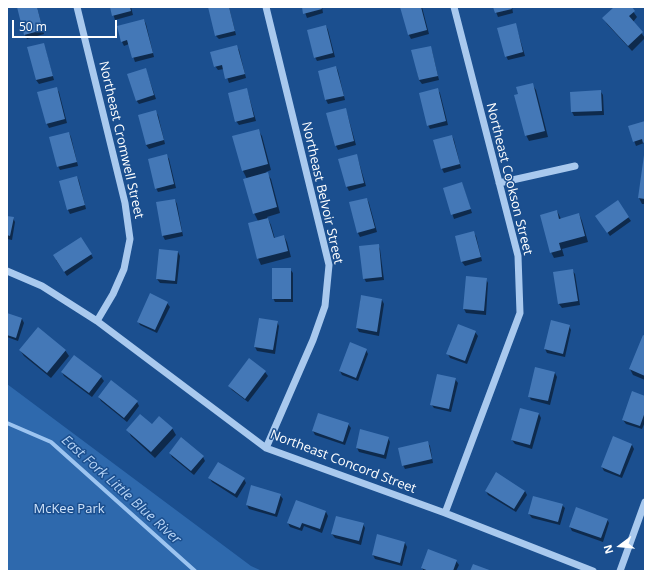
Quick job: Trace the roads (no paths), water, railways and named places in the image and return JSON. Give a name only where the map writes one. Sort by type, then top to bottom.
[{"type":"street","name":"Northeast Cromwell Street","points":[[77,7],[125,202],[130,239],[124,269],[113,294],[97,321]]},
{"type":"street","name":"Northeast Belvoir Street","points":[[266,7],[329,265],[325,306],[313,340],[266,448]]},
{"type":"street","name":"Northeast Cookson Street","points":[[445,513],[520,313],[518,256],[454,7]]},
{"type":"street","points":[[499,183],[575,166]]},
{"type":"street","name":"Northeast Concord Street","points":[[7,271],[42,286],[71,303],[266,448],[445,513],[593,571]]},
{"type":"street","points":[[620,571],[645,502]]},
{"type":"waterway","name":"East Fork Little Blue River","points":[[7,423],[51,442],[195,571]]},
{"type":"park label","name":"McKee Park","points":[[69,509]]}]
